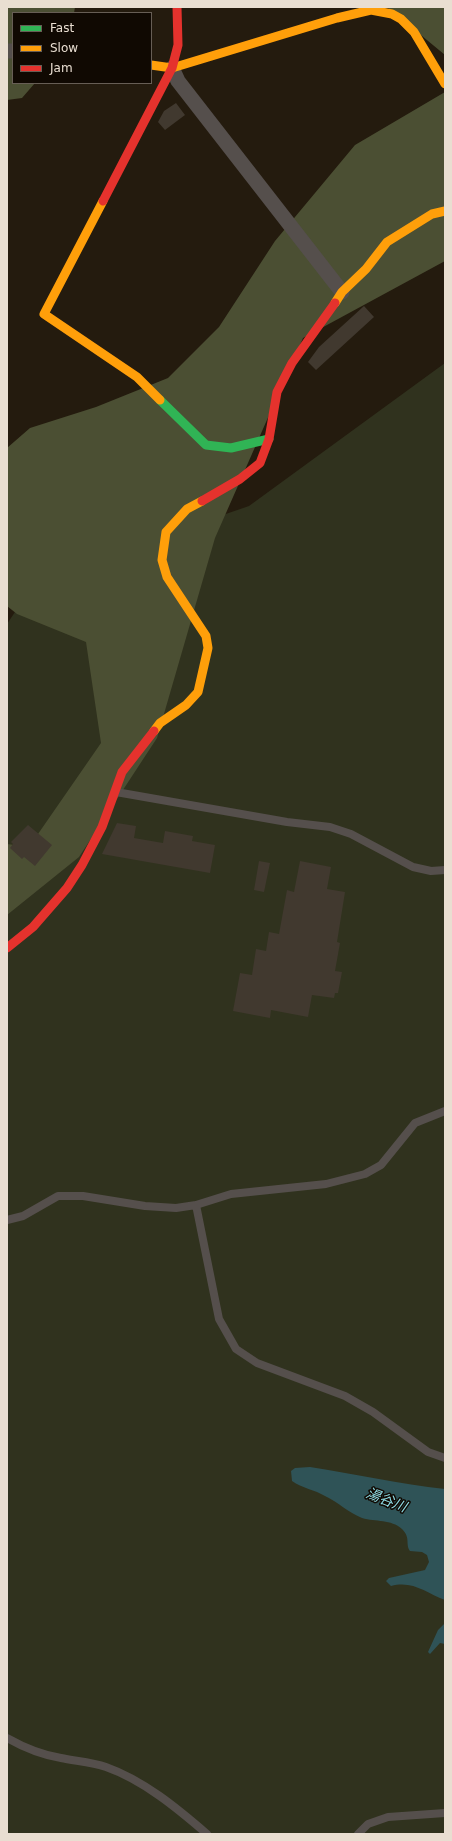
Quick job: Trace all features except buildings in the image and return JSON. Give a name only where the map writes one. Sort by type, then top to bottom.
[{"type":"street","points":[[177,7],[178,45],[172,68],[44,314],[137,377],[206,445],[222,448],[236,448],[269,439]]},
{"type":"street","points":[[152,64],[172,68],[337,18],[370,10],[392,14],[401,19],[414,32],[445,84]]},
{"type":"street","points":[[172,68],[178,81],[342,292]]},
{"type":"street","points":[[7,948],[33,928],[67,888],[82,865],[102,827],[114,792],[126,766],[160,723],[186,705],[198,692],[208,648],[206,636],[167,577],[162,560],[166,532],[187,509],[240,479],[260,463],[269,439],[277,392],[292,363],[342,292],[366,269],[387,242],[432,214],[445,211]]},
{"type":"lane","points":[[114,792],[287,822],[330,827],[351,834],[413,867],[431,871],[445,870]]},
{"type":"lane","points":[[7,1220],[23,1216],[58,1196],[83,1196],[176,1208],[196,1205],[231,1194],[326,1184],[365,1174],[381,1165],[415,1123],[445,1111]]},
{"type":"lane","points":[[196,1205],[219,1319],[236,1349],[257,1363],[345,1396],[373,1412],[428,1452],[445,1458]]},
{"type":"lane","points":[[7,1738],[22,1746],[58,1758],[105,1767],[134,1779],[183,1813],[207,1834]]},
{"type":"lane","points":[[358,1834],[368,1824],[388,1818],[445,1813]]},
{"type":"green space","points":[[7,7],[75,7],[74,12],[12,12],[12,84],[34,84],[22,98],[7,100]]},
{"type":"green space","points":[[387,7],[445,7],[445,55]]},
{"type":"green space","points":[[445,92],[445,261],[303,338],[215,538],[157,738],[79,857],[7,915],[7,844],[29,847],[101,743],[86,642],[17,614],[7,606],[7,448],[30,428],[96,407],[168,378],[219,327],[275,241],[355,145]]},
{"type":"green space","points":[[445,363],[445,1834],[7,1834],[7,624],[37,579],[249,506]]},
{"type":"water","name":"湯谷川","points":[[310,1467],[445,1489],[445,1600],[413,1586],[391,1586],[386,1581],[389,1578],[425,1570],[429,1562],[427,1555],[422,1552],[410,1551],[405,1532],[398,1526],[388,1522],[362,1518],[330,1498],[292,1481],[291,1471],[295,1468]]},
{"type":"water","points":[[445,1623],[445,1644],[440,1643],[430,1654],[428,1652],[438,1630]]},
{"type":"traffic: fast","points":[[160,400],[206,445],[231,448],[269,439]]},
{"type":"traffic: slow","points":[[152,65],[172,68],[337,18],[371,10],[392,14],[401,19],[414,32],[445,84]]},
{"type":"traffic: slow","points":[[103,201],[44,314],[137,377],[160,400]]},
{"type":"traffic: slow","points":[[335,303],[342,292],[366,269],[387,242],[432,214],[445,211]]},
{"type":"traffic: slow","points":[[154,731],[160,723],[186,705],[198,692],[208,648],[206,636],[167,577],[162,560],[166,532],[187,509],[202,501]]},
{"type":"traffic: jam","points":[[103,201],[172,68],[178,45],[177,7]]},
{"type":"traffic: jam","points":[[202,501],[240,479],[260,463],[269,439],[277,392],[292,363],[335,303]]},
{"type":"traffic: jam","points":[[7,948],[33,927],[67,888],[82,865],[102,827],[122,772],[154,731]]}]
